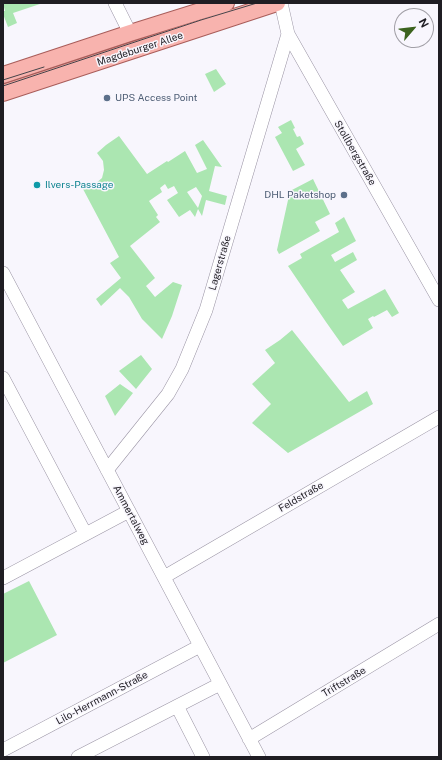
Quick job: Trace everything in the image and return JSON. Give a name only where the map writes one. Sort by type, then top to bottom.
[{"type":"main road","name":"Magdeburger Allee","points":[[3,75],[226,3]]},
{"type":"main road","name":"Magdeburger Allee","points":[[3,93],[277,3]]},
{"type":"street","points":[[115,3],[130,33]]},
{"type":"street","name":"Stollbergstraße","points":[[281,3],[288,34],[439,300]]},
{"type":"street","name":"Lagerstraße","points":[[107,470],[168,394],[182,369],[206,310],[288,34]]},
{"type":"street","name":"Ammertalweg","points":[[3,273],[259,757]]},
{"type":"street","points":[[3,378],[85,533]]},
{"type":"street","name":"Feldstraße","points":[[164,577],[439,417]]},
{"type":"street","points":[[3,578],[85,533],[129,511]]},
{"type":"street","name":"Triftstraße","points":[[250,739],[439,624]]},
{"type":"street","name":"Lilo-Herrmann-Straße","points":[[3,750],[200,646]]},
{"type":"street","points":[[81,756],[220,684]]},
{"type":"street","points":[[177,706],[203,757]]},
{"type":"green space","points":[[3,3],[43,3],[13,13],[17,23],[8,27],[3,14],[3,11],[5,11]]},
{"type":"green space","points":[[216,69],[226,84],[214,92],[205,74]]},
{"type":"green space","points":[[291,120],[297,137],[300,136],[304,144],[296,149],[305,165],[293,171],[275,137],[282,133],[278,127]]},
{"type":"green space","points":[[119,136],[147,174],[185,151],[197,173],[207,169],[195,145],[203,140],[222,167],[215,166],[209,191],[227,196],[225,205],[206,200],[202,216],[198,209],[195,217],[190,210],[179,217],[167,200],[178,193],[174,186],[168,189],[165,184],[160,188],[162,192],[149,201],[158,215],[156,217],[160,222],[130,246],[155,278],[146,286],[155,297],[173,282],[182,285],[172,316],[162,339],[142,319],[129,297],[120,288],[101,306],[96,299],[121,278],[110,263],[119,257],[83,189],[95,184],[102,178],[104,170],[103,161],[97,153]],"holes":[[[196,187],[202,196],[198,208],[187,192]]]},
{"type":"green space","points":[[313,179],[330,214],[315,222],[320,231],[279,254],[277,250],[290,191]]},
{"type":"green space","points":[[344,217],[356,241],[331,255],[335,262],[353,252],[357,260],[340,270],[355,292],[342,300],[348,309],[385,289],[399,313],[392,317],[387,310],[374,317],[373,316],[368,319],[373,328],[343,346],[288,266],[302,258],[300,254],[339,232],[335,223]]},
{"type":"green space","points":[[292,330],[349,402],[367,391],[373,404],[288,453],[252,423],[271,404],[252,384],[275,363],[265,350]]},
{"type":"green space","points":[[141,355],[152,369],[136,389],[119,371]]},
{"type":"green space","points":[[120,384],[133,393],[115,416],[105,396]]},
{"type":"green space","points":[[29,581],[57,635],[3,663],[3,594]]},
{"type":"tram line","points":[[3,86],[201,20],[257,3]]},
{"type":"tram line","points":[[3,80],[44,67]]},
{"type":"place","name":"UPS Access Point","points":[[107,98]]},
{"type":"place","name":"Ilvers-Passage","points":[[37,185]]},
{"type":"place","name":"DHL Paketshop","points":[[344,195]]}]
